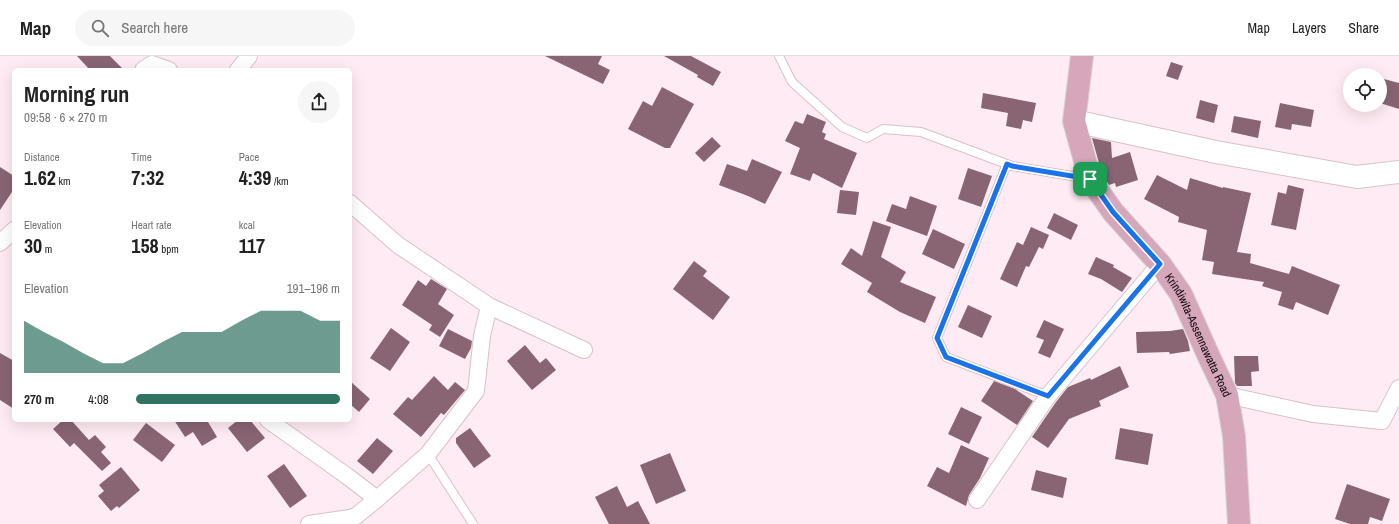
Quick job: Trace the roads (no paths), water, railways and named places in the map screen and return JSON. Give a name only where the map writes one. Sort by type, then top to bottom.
[{"type":"main road","name":"Krindiwita-Assennawatta Road","points":[[1082,56],[1074,121],[1090,179],[1113,212],[1160,264],[1181,294],[1227,395],[1234,436],[1239,524]]},
{"type":"street","points":[[240,68],[249,56]]},
{"type":"street","points":[[146,68],[152,64],[163,68]]},
{"type":"street","points":[[1074,121],[1216,152],[1357,177],[1399,172]]},
{"type":"street","points":[[352,205],[398,246],[489,306],[584,350]]},
{"type":"street","points":[[0,244],[12,232]]},
{"type":"street","points":[[977,500],[1048,396],[1160,264]]},
{"type":"street","points":[[309,524],[350,521],[377,500],[428,454],[476,391],[482,336],[489,306]]},
{"type":"street","points":[[1227,395],[1313,414],[1382,420],[1399,388]]},
{"type":"street","points":[[271,422],[347,476],[377,500]]},
{"type":"lane","points":[[779,56],[792,82],[842,127],[867,138],[883,129],[921,132],[1012,166],[1090,179]]},
{"type":"lane","points":[[1007,164],[937,338],[946,357],[1048,396]]},
{"type":"lane","points":[[428,454],[473,524]]}]
